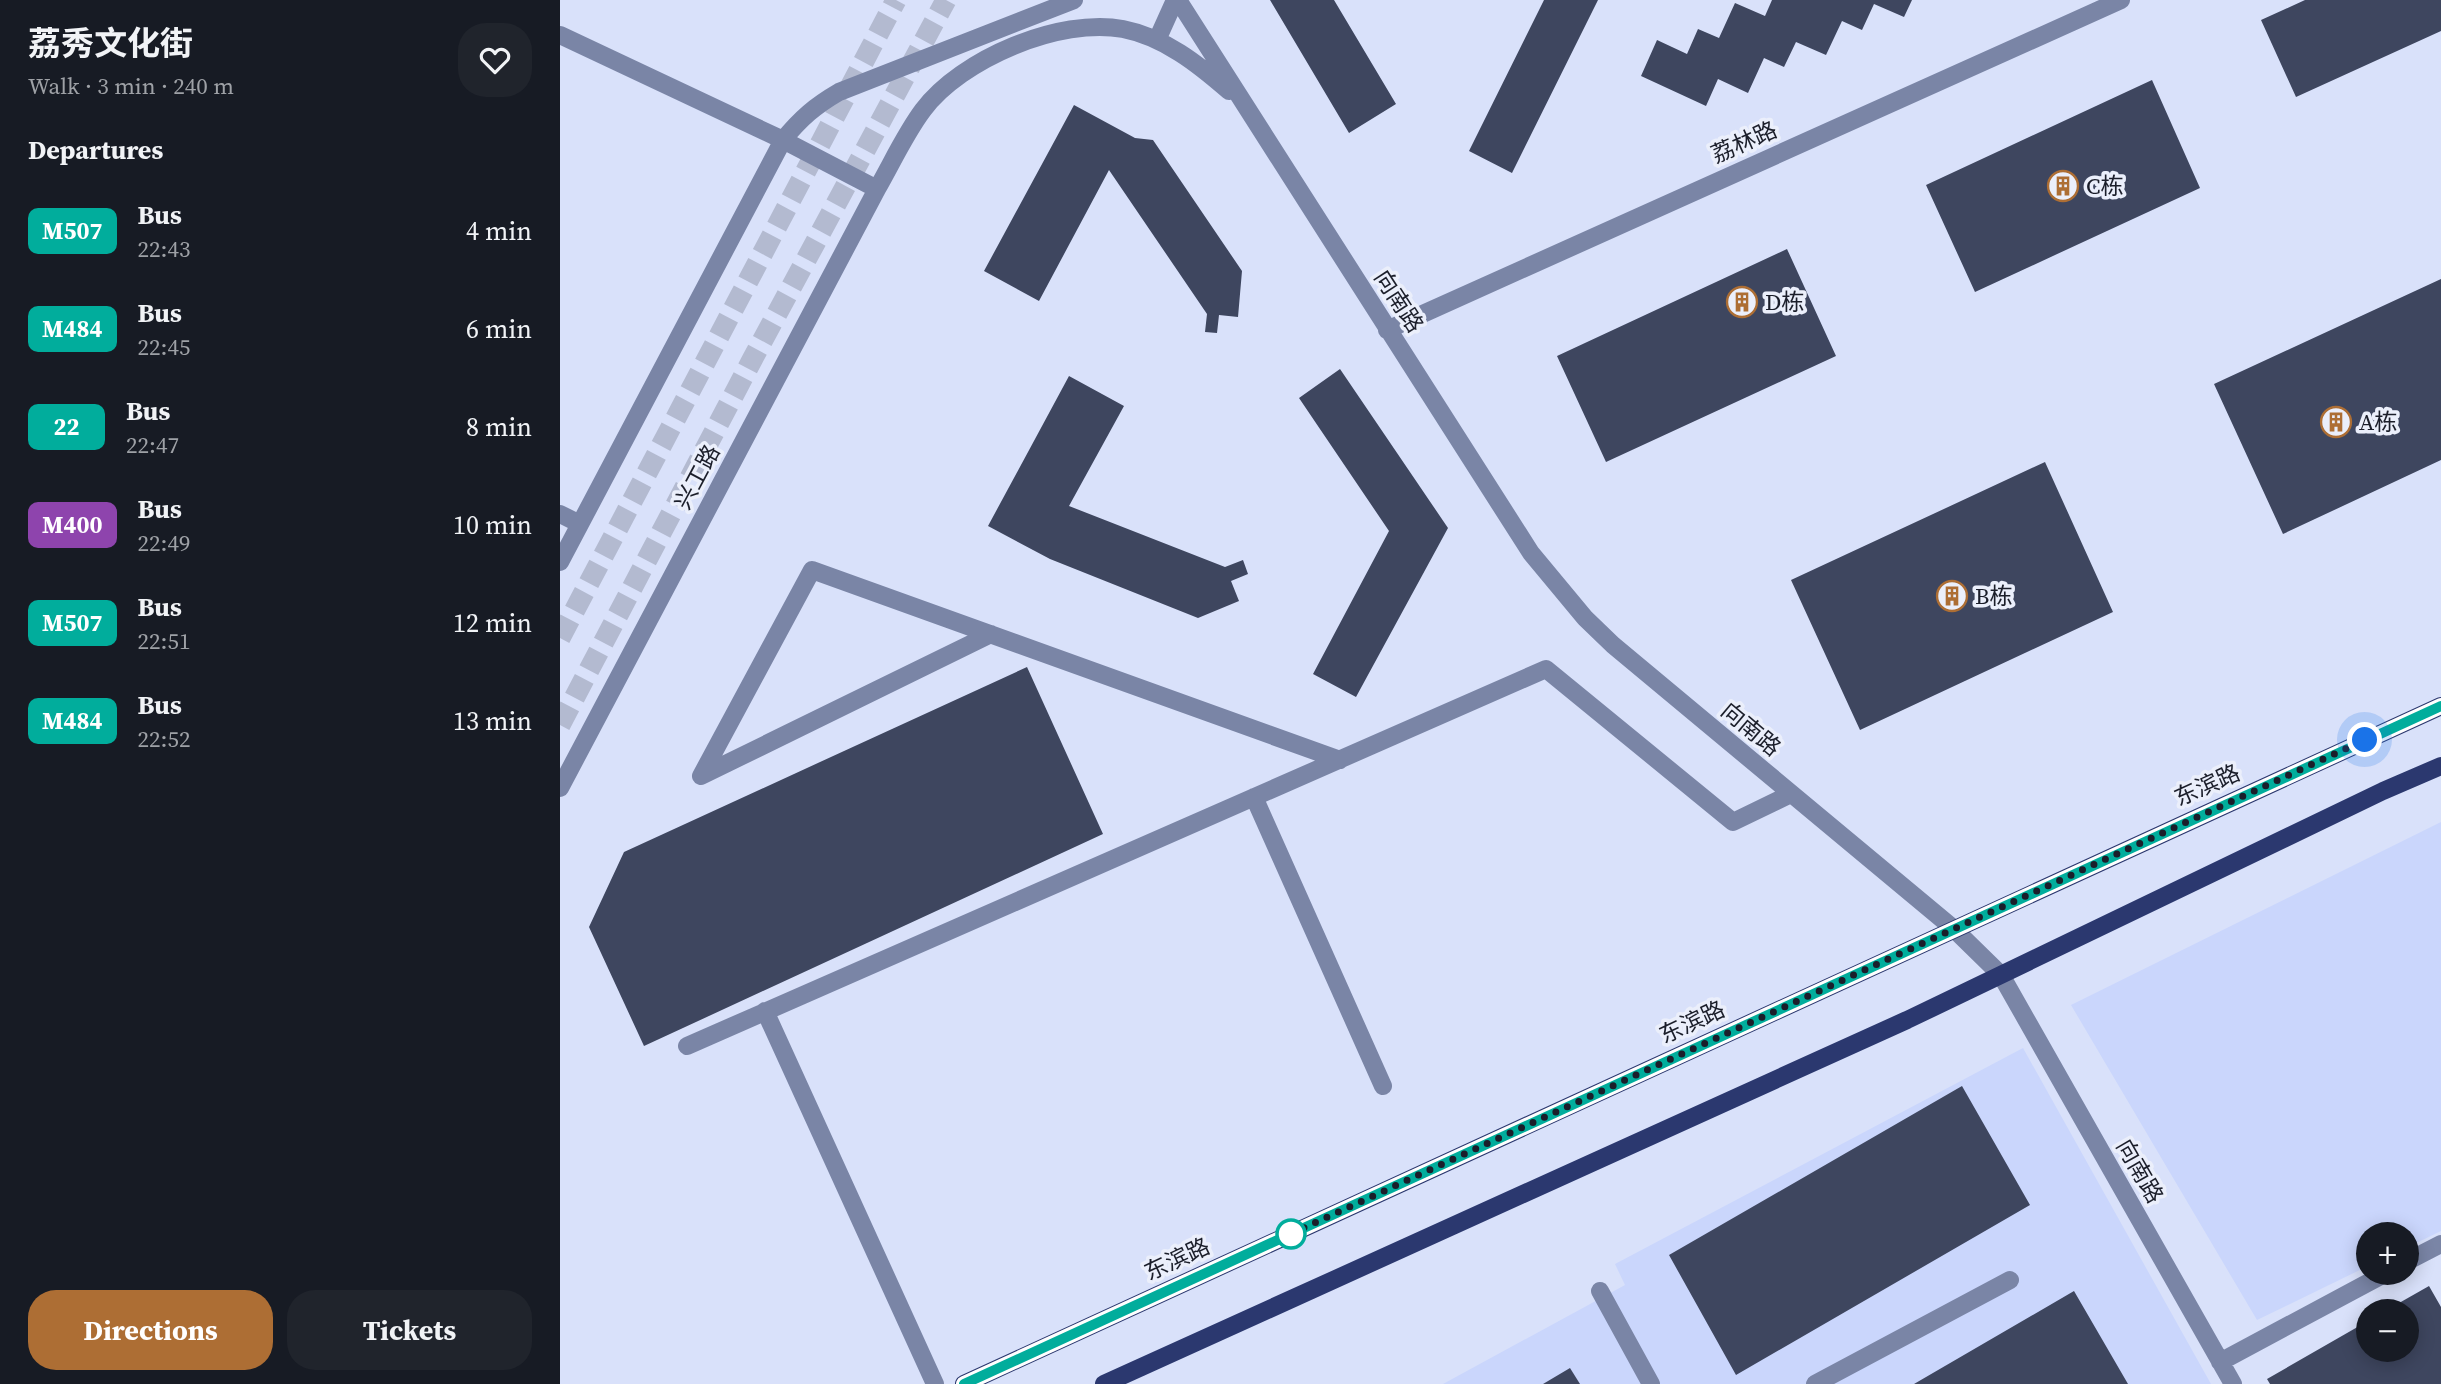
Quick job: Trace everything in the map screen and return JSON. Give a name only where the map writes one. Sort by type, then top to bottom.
[{"type":"main road","name":"东滨路","points":[[964,1384],[2441,706]]},
{"type":"main road","points":[[1104,1384],[1908,1020],[2383,791],[2441,766]]},
{"type":"street","points":[[560,562],[783,140],[814,106],[839,92],[1074,0]]},
{"type":"street","name":"向南路","points":[[1176,0],[1157,40],[1199,65],[1242,102]]},
{"type":"street","name":"向南路","points":[[1176,0],[1531,553],[1585,618],[1643,671],[1954,929],[2001,975],[2233,1384]]},
{"type":"street","name":"荔林路","points":[[1387,330],[2121,0]]},
{"type":"street","name":"兴工路","points":[[560,788],[877,189],[923,109],[949,83],[982,60],[1037,38],[1076,28],[1123,29],[1157,40]]},
{"type":"street","points":[[560,35],[783,140],[877,189]]},
{"type":"street","points":[[560,514],[580,524]]},
{"type":"street","points":[[991,634],[701,776],[812,570],[991,634],[1340,760]]},
{"type":"street","points":[[687,1046],[1546,669],[1733,822],[1791,794]]},
{"type":"street","points":[[1254,797],[1383,1086]]},
{"type":"street","points":[[765,1011],[935,1384]]},
{"type":"street","points":[[2419,1255],[2441,1244]]},
{"type":"street","points":[[1815,1384],[2010,1280]]},
{"type":"street","points":[[2220,1362],[2364,1285]]},
{"type":"street","points":[[1600,1291],[1651,1384]]},
{"type":"shaded area","points":[[2441,822],[2441,1231],[2419,1242],[2419,1222],[2356,1222],[2356,1272],[2257,1320],[2071,1005]]},
{"type":"shaded area","points":[[2023,1048],[2211,1384],[1443,1384],[1625,1285],[1615,1264]]},
{"type":"building","points":[[1270,0],[1334,0],[1396,104],[1349,133]]},
{"type":"building","points":[[1544,0],[1598,0],[1512,173],[1469,151]]},
{"type":"building","points":[[1772,0],[1912,0],[1904,17],[1874,4],[1862,30],[1842,21],[1826,55],[1796,42],[1784,67],[1764,58],[1748,93],[1718,79],[1706,106],[1641,76],[1657,40],[1687,54],[1698,29],[1719,38],[1735,3],[1765,16]]},
{"type":"building","points":[[2305,0],[2441,0],[2441,31],[2296,97],[2261,20]]},
{"type":"building","name":"C栋","points":[[2152,80],[2200,188],[1975,292],[1926,185]]},
{"type":"building","points":[[1074,105],[1135,138],[1153,140],[1242,271],[1238,317],[1219,315],[1217,333],[1205,332],[1207,314],[1109,170],[1039,301],[984,271]]},
{"type":"building","name":"D栋","points":[[1787,249],[1836,356],[1606,462],[1557,356]]},
{"type":"building","name":"A栋","points":[[2441,279],[2441,460],[2283,534],[2214,384]]},
{"type":"building","points":[[1340,369],[1448,528],[1356,697],[1313,674],[1389,531],[1299,398]]},
{"type":"building","points":[[1069,376],[1124,406],[1069,506],[1225,567],[1243,560],[1248,574],[1231,581],[1239,601],[1198,618],[1050,559],[988,526]]},
{"type":"building","name":"B栋","points":[[2045,462],[2113,612],[1860,730],[1791,580]]},
{"type":"building","points":[[1027,667],[1103,834],[644,1046],[589,927],[624,852]]},
{"type":"building","points":[[1962,1086],[2030,1205],[1736,1375],[1669,1255]]},
{"type":"building","points":[[2429,1286],[2441,1307],[2441,1384],[2270,1384],[2267,1379],[2356,1328],[2356,1362],[2419,1362],[2419,1299],[2406,1299]]},
{"type":"building","points":[[2074,1291],[2128,1384],[1914,1384]]},
{"type":"building","points":[[1570,1368],[1580,1384],[1543,1384]]},
{"type":"tunnel","points":[[560,638],[896,0]]},
{"type":"tunnel","points":[[560,725],[946,0]]},
{"type":"bus line","name":"M507","points":[[964,1384],[2441,706]]},
{"type":"place","name":"C栋","points":[[2063,186]]},
{"type":"place","name":"D栋","points":[[1742,302]]},
{"type":"place","name":"A栋","points":[[2336,422]]},
{"type":"place","name":"B栋","points":[[1952,596]]},
{"type":"route","points":[[1291,1234],[1286,1236],[2365,740]]}]
